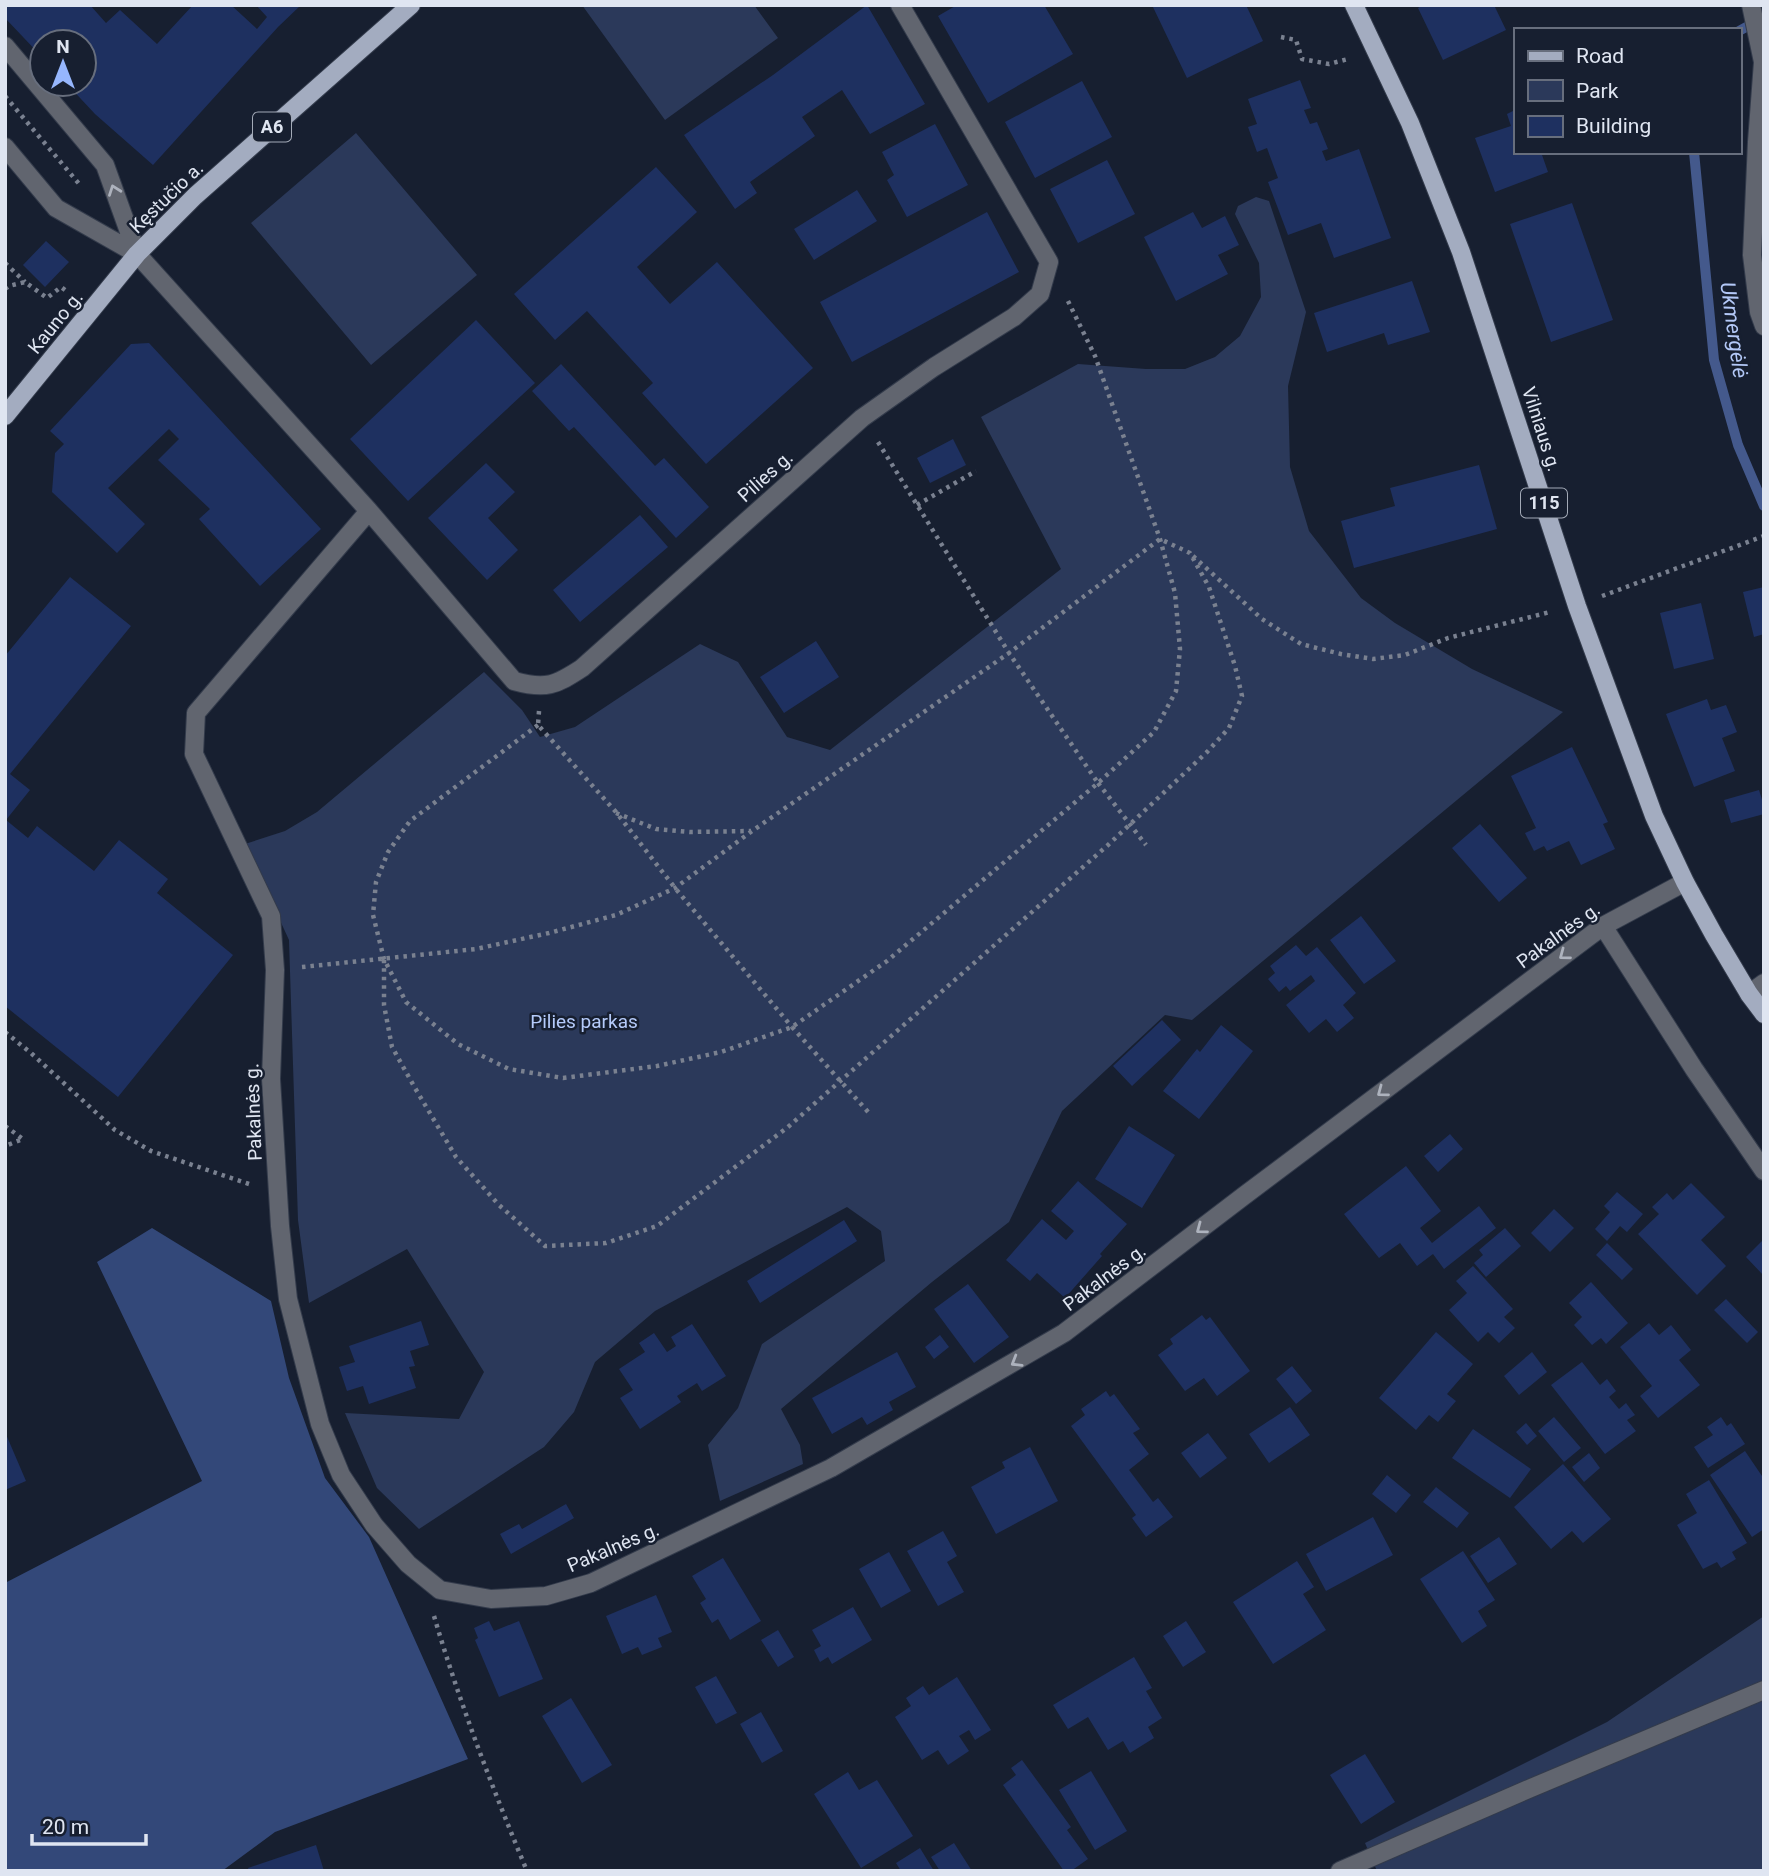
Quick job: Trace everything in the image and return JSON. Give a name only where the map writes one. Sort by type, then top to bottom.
[{"type":"main road","name":"Kęstučio a.","points":[[137,254],[195,196],[411,5]]},
{"type":"main road","name":"Vilniaus g.","points":[[1354,5],[1410,123],[1461,251],[1577,606],[1654,816],[1685,882],[1757,989],[1764,1014]]},
{"type":"main road","name":"Kauno g.","points":[[5,416],[137,254]]},
{"type":"street","points":[[900,5],[1049,262]]},
{"type":"street","points":[[1751,5],[1763,62],[1752,255],[1759,312],[1764,326]]},
{"type":"street","points":[[5,46],[105,165],[137,254]]},
{"type":"street","points":[[5,147],[56,208],[137,254]]},
{"type":"street","name":"Kęstučio a.","points":[[137,254],[369,510]]},
{"type":"street","name":"Pilies g.","points":[[540,686],[561,682],[582,668],[863,418],[1014,317],[1040,294],[1049,262]]},
{"type":"street","points":[[369,510],[514,681],[540,686]]},
{"type":"street","name":"Pakalnės g.","points":[[369,510],[196,713],[194,754],[271,916],[275,970],[271,1079],[280,1226],[288,1299],[320,1423],[341,1475],[374,1525],[408,1564],[440,1590],[491,1599],[546,1596],[592,1583],[831,1468],[972,1388],[1064,1334],[1602,926],[1685,882]]},
{"type":"street","points":[[1602,926],[1694,1069],[1764,1171]]},
{"type":"street","points":[[1340,1871],[1764,1690]]},
{"type":"path","points":[[1281,37],[1296,40],[1302,59],[1329,64]]},
{"type":"path","points":[[5,96],[81,185]]},
{"type":"path","points":[[538,725],[410,821],[388,852],[376,882],[373,915],[384,959],[406,1002],[458,1044],[509,1069],[563,1078],[657,1066],[721,1052],[792,1027],[887,961],[1098,783],[1154,732],[1176,691],[1180,649],[1175,593],[1160,539],[1095,356],[1049,262]]},
{"type":"path","points":[[5,263],[47,298],[61,287],[92,312]]},
{"type":"path","points":[[5,289],[25,282]]},
{"type":"path","points":[[863,418],[1009,653],[1098,783],[1146,845]]},
{"type":"path","points":[[917,505],[975,471]]},
{"type":"path","points":[[1160,539],[1190,553],[1262,619],[1301,644],[1373,659],[1405,655],[1448,638],[1577,606],[1764,536]]},
{"type":"path","points":[[275,970],[476,949],[616,915],[675,888],[752,831],[1009,653],[1160,539]]},
{"type":"path","points":[[384,959],[384,1004],[392,1047],[456,1157],[499,1205],[545,1246],[606,1243],[657,1226],[788,1127],[1108,845],[1229,728],[1241,696],[1235,666],[1209,587],[1190,553]]},
{"type":"path","points":[[540,686],[538,725],[616,812],[675,888],[792,1027],[869,1113]]},
{"type":"path","points":[[616,812],[656,829],[690,832],[752,831]]},
{"type":"path","points":[[5,1032],[115,1130],[151,1151],[254,1185]]},
{"type":"path","points":[[5,1126],[23,1139],[5,1146]]},
{"type":"path","points":[[440,1590],[431,1608],[454,1683],[488,1779],[527,1871]]},
{"type":"green space","points":[[582,5],[754,5],[778,38],[665,120]]},
{"type":"green space","points":[[356,133],[477,275],[371,365],[251,223]]},
{"type":"green space","name":"Pilies parkas","points":[[1256,197],[1269,201],[1306,312],[1288,386],[1290,467],[1309,531],[1361,598],[1395,623],[1472,669],[1563,712],[1192,1020],[1165,1015],[1062,1111],[1009,1222],[932,1282],[781,1409],[800,1445],[803,1464],[720,1501],[708,1445],[738,1408],[762,1344],[885,1261],[881,1231],[847,1207],[655,1311],[595,1362],[574,1412],[544,1447],[419,1529],[377,1488],[345,1413],[459,1419],[484,1372],[407,1249],[309,1303],[298,1220],[289,940],[245,844],[285,831],[317,812],[484,672],[522,710],[540,737],[575,727],[700,644],[738,662],[787,737],[830,750],[1061,569],[981,417],[1078,364],[1185,369],[1215,357],[1240,336],[1261,297],[1259,263],[1235,214],[1238,206]]},
{"type":"green space","points":[[1764,1616],[1764,1871],[1377,1871],[1365,1843],[1607,1722]]},
{"type":"shaded area","points":[[152,1228],[271,1301],[289,1378],[325,1478],[369,1537],[468,1759],[275,1832],[222,1871],[5,1871],[5,1583],[202,1481],[97,1262]]},
{"type":"building","points":[[5,5],[90,5],[106,23],[120,10],[157,44],[193,5],[231,5],[257,29],[267,17],[256,5],[301,5],[153,165],[80,98],[98,98],[98,28],[28,28],[28,42],[5,18]]},
{"type":"building","points":[[867,5],[925,104],[870,134],[842,90],[802,117],[815,136],[750,182],[757,193],[735,209],[684,135],[773,75]]},
{"type":"building","points":[[957,5],[1044,5],[1073,54],[988,103],[938,16]]},
{"type":"building","points":[[1152,5],[1246,5],[1263,41],[1187,78]]},
{"type":"building","points":[[1423,5],[1494,5],[1506,30],[1443,60],[1418,8]]},
{"type":"building","points":[[1300,80],[1311,108],[1304,110],[1310,124],[1317,122],[1328,149],[1322,151],[1326,161],[1359,149],[1391,238],[1334,258],[1321,223],[1288,235],[1268,182],[1278,178],[1267,148],[1257,152],[1248,127],[1257,124],[1248,99]]},
{"type":"building","points":[[1082,81],[1112,137],[1035,178],[1005,122]]},
{"type":"building","points":[[1514,110],[1514,154],[1542,154],[1548,172],[1495,192],[1475,138],[1511,126],[1507,114]]},
{"type":"building","points":[[935,124],[968,185],[907,217],[887,180],[894,175],[882,152]]},
{"type":"building","points":[[1107,160],[1135,214],[1078,243],[1050,189]]},
{"type":"building","points":[[656,167],[697,212],[637,267],[670,304],[717,262],[813,368],[706,464],[642,393],[653,383],[587,311],[555,340],[514,294]]},
{"type":"building","points":[[857,190],[877,221],[814,260],[794,229]]},
{"type":"building","points":[[1572,203],[1613,320],[1551,342],[1510,224]]},
{"type":"building","points":[[987,212],[1019,272],[852,362],[820,302]]},
{"type":"building","points":[[1193,212],[1202,228],[1225,216],[1239,245],[1218,255],[1228,274],[1176,301],[1144,237]]},
{"type":"building","points":[[46,241],[69,262],[45,287],[23,265]]},
{"type":"building","points":[[1412,281],[1430,332],[1388,345],[1384,333],[1327,352],[1314,313]]},
{"type":"building","points":[[476,320],[535,383],[408,501],[350,439]]},
{"type":"building","points":[[149,343],[321,529],[260,586],[199,519],[210,509],[158,460],[179,439],[169,429],[108,488],[145,524],[117,553],[52,492],[55,453],[64,444],[50,431],[131,344]]},
{"type":"building","points":[[561,364],[655,466],[664,458],[709,507],[676,538],[574,427],[569,431],[532,391]]},
{"type":"building","points":[[953,439],[966,465],[930,483],[917,458]]},
{"type":"building","points":[[486,463],[515,492],[488,518],[518,550],[487,580],[428,518]]},
{"type":"building","points":[[1479,465],[1497,529],[1354,568],[1341,521],[1395,506],[1390,488]]},
{"type":"building","points":[[640,515],[668,547],[580,622],[553,590]]},
{"type":"building","points":[[70,577],[131,626],[10,774],[30,790],[6,820],[28,838],[37,826],[94,871],[119,840],[168,879],[157,893],[233,955],[118,1097],[5,1006],[5,656]]},
{"type":"building","points":[[1764,587],[1764,634],[1754,637],[1743,592]]},
{"type":"building","points":[[1701,603],[1714,659],[1674,669],[1660,613]]},
{"type":"building","points":[[816,641],[839,677],[784,713],[760,677]]},
{"type":"building","points":[[1707,699],[1711,710],[1726,705],[1737,732],[1722,738],[1735,771],[1694,787],[1666,714]]},
{"type":"building","points":[[1572,747],[1608,822],[1603,824],[1615,849],[1581,865],[1569,841],[1547,851],[1544,846],[1534,851],[1525,833],[1536,828],[1511,776]]},
{"type":"building","points":[[1759,790],[1764,814],[1731,823],[1724,800]]},
{"type":"building","points":[[1480,824],[1527,878],[1499,902],[1452,848]]},
{"type":"building","points":[[1361,916],[1396,961],[1364,984],[1330,940]]},
{"type":"building","points":[[1296,945],[1306,956],[1317,947],[1356,993],[1343,1005],[1354,1018],[1337,1032],[1326,1019],[1309,1033],[1286,1005],[1315,981],[1311,975],[1290,991],[1286,986],[1279,992],[1268,979],[1275,973],[1270,966]]},
{"type":"building","points":[[1162,1020],[1181,1040],[1132,1086],[1113,1066]]},
{"type":"building","points":[[1221,1025],[1253,1051],[1199,1119],[1163,1091],[1197,1049],[1200,1052]]},
{"type":"building","points":[[1129,1126],[1175,1155],[1142,1208],[1095,1179]]},
{"type":"building","points":[[1450,1134],[1463,1149],[1438,1172],[1424,1156]]},
{"type":"building","points":[[1406,1166],[1441,1211],[1420,1228],[1432,1243],[1479,1206],[1496,1228],[1444,1269],[1433,1254],[1417,1266],[1400,1243],[1379,1258],[1344,1214]]},
{"type":"building","points":[[1078,1181],[1127,1224],[1065,1298],[1037,1273],[1030,1281],[1006,1260],[1042,1219],[1066,1240],[1074,1231],[1051,1211]]},
{"type":"building","points":[[1691,1183],[1725,1217],[1701,1240],[1726,1266],[1697,1295],[1638,1234],[1659,1214],[1652,1207],[1667,1193],[1673,1200]]},
{"type":"building","points":[[1617,1192],[1643,1214],[1627,1232],[1620,1226],[1607,1241],[1595,1229],[1610,1212],[1604,1206]]},
{"type":"building","points":[[1554,1209],[1574,1228],[1550,1252],[1531,1233]]},
{"type":"building","points":[[844,1220],[857,1241],[760,1303],[747,1281]]},
{"type":"building","points":[[1505,1228],[1521,1246],[1486,1277],[1474,1263],[1483,1255],[1479,1250]]},
{"type":"building","points":[[1764,1239],[1764,1276],[1746,1257]]},
{"type":"building","points":[[1607,1243],[1633,1269],[1622,1280],[1596,1255]]},
{"type":"building","points":[[1473,1266],[1513,1309],[1504,1317],[1515,1328],[1499,1343],[1488,1332],[1478,1342],[1449,1310],[1467,1293],[1456,1281]]},
{"type":"building","points":[[1591,1282],[1628,1323],[1606,1344],[1601,1338],[1592,1345],[1574,1325],[1582,1317],[1569,1303]]},
{"type":"building","points":[[968,1284],[1009,1337],[974,1363],[934,1309]]},
{"type":"building","points":[[1726,1299],[1758,1332],[1747,1343],[1714,1310]]},
{"type":"building","points":[[1202,1315],[1206,1320],[1210,1317],[1250,1371],[1217,1396],[1204,1378],[1185,1391],[1158,1355],[1173,1344],[1170,1339]]},
{"type":"building","points":[[421,1321],[429,1345],[410,1351],[415,1366],[409,1367],[416,1388],[369,1404],[363,1386],[347,1391],[339,1367],[355,1362],[349,1346]]},
{"type":"building","points":[[1649,1323],[1659,1335],[1671,1325],[1691,1350],[1679,1360],[1700,1385],[1658,1418],[1640,1396],[1652,1386],[1620,1347]]},
{"type":"building","points":[[692,1324],[726,1376],[702,1391],[697,1383],[677,1396],[681,1402],[640,1429],[620,1398],[633,1390],[619,1369],[645,1352],[639,1343],[654,1333],[667,1352],[676,1346],[671,1337]]},
{"type":"building","points":[[1436,1332],[1473,1364],[1447,1394],[1456,1401],[1438,1422],[1429,1415],[1416,1430],[1379,1398]]},
{"type":"building","points":[[940,1335],[949,1347],[934,1359],[925,1347]]},
{"type":"building","points":[[897,1352],[916,1387],[889,1402],[893,1410],[867,1425],[862,1417],[832,1434],[812,1398]]},
{"type":"building","points":[[1532,1352],[1547,1372],[1519,1395],[1504,1376]]},
{"type":"building","points":[[1582,1362],[1600,1385],[1607,1379],[1616,1391],[1609,1397],[1619,1409],[1626,1403],[1635,1415],[1627,1420],[1636,1431],[1605,1454],[1551,1385]]},
{"type":"building","points":[[1292,1366],[1312,1391],[1296,1404],[1276,1379]]},
{"type":"building","points":[[1106,1391],[1110,1397],[1114,1394],[1140,1429],[1133,1433],[1149,1454],[1129,1470],[1153,1502],[1158,1498],[1173,1517],[1146,1537],[1132,1518],[1136,1515],[1071,1426],[1085,1415],[1081,1409]]},
{"type":"building","points":[[1290,1407],[1310,1435],[1269,1463],[1249,1434]]},
{"type":"building","points":[[1554,1417],[1581,1448],[1564,1462],[1538,1431]]},
{"type":"building","points":[[1721,1417],[1727,1426],[1731,1423],[1745,1444],[1708,1468],[1694,1447],[1713,1435],[1707,1427]]},
{"type":"building","points":[[1526,1423],[1537,1436],[1527,1445],[1516,1432]]},
{"type":"building","points":[[1473,1429],[1531,1469],[1510,1498],[1452,1458]]},
{"type":"building","points":[[5,1432],[26,1481],[5,1490]]},
{"type":"building","points":[[1208,1433],[1227,1458],[1200,1478],[1181,1453]]},
{"type":"building","points":[[1030,1447],[1058,1501],[996,1534],[971,1487],[1005,1468],[1002,1462]]},
{"type":"building","points":[[1745,1451],[1764,1479],[1764,1529],[1752,1537],[1710,1475]]},
{"type":"building","points":[[1589,1453],[1600,1468],[1584,1482],[1572,1467]]},
{"type":"building","points":[[1563,1464],[1611,1519],[1583,1543],[1572,1531],[1551,1549],[1514,1507]]},
{"type":"building","points":[[1387,1475],[1411,1495],[1396,1513],[1372,1494]]},
{"type":"building","points":[[1709,1480],[1747,1543],[1732,1552],[1736,1559],[1721,1568],[1717,1562],[1703,1569],[1677,1525],[1697,1513],[1686,1494]]},
{"type":"building","points":[[1436,1487],[1469,1513],[1457,1528],[1423,1502]]},
{"type":"building","points":[[566,1504],[574,1518],[511,1554],[500,1534],[519,1524],[522,1529]]},
{"type":"building","points":[[1373,1517],[1393,1555],[1326,1591],[1306,1554]]},
{"type":"building","points":[[943,1531],[957,1556],[947,1562],[964,1592],[938,1606],[907,1551]]},
{"type":"building","points":[[1499,1537],[1517,1564],[1488,1583],[1470,1556]]},
{"type":"building","points":[[1463,1551],[1495,1600],[1478,1611],[1487,1626],[1462,1643],[1420,1579]]},
{"type":"building","points":[[889,1552],[911,1591],[881,1608],[859,1569]]},
{"type":"building","points":[[723,1558],[761,1621],[730,1640],[718,1619],[712,1623],[700,1603],[706,1599],[692,1576]]},
{"type":"building","points":[[1297,1561],[1314,1587],[1303,1594],[1326,1630],[1273,1664],[1233,1602]]},
{"type":"building","points":[[656,1595],[672,1632],[658,1638],[662,1647],[642,1655],[638,1647],[622,1654],[606,1616]]},
{"type":"building","points":[[853,1607],[872,1640],[832,1664],[828,1657],[820,1662],[814,1650],[821,1646],[812,1630]]},
{"type":"building","points":[[489,1621],[494,1631],[519,1621],[543,1679],[499,1697],[475,1640],[478,1638],[474,1628]]},
{"type":"building","points":[[1186,1621],[1206,1652],[1183,1667],[1163,1636]]},
{"type":"building","points":[[778,1630],[794,1657],[778,1667],[761,1640]]},
{"type":"building","points":[[1134,1657],[1152,1688],[1146,1691],[1162,1718],[1148,1727],[1154,1738],[1130,1753],[1123,1741],[1108,1750],[1088,1717],[1068,1729],[1053,1705]]},
{"type":"building","points":[[716,1676],[737,1713],[716,1724],[695,1687]]},
{"type":"building","points":[[957,1677],[991,1730],[975,1740],[969,1730],[959,1736],[969,1751],[948,1765],[938,1750],[922,1760],[895,1717],[911,1706],[906,1698],[923,1686],[929,1695]]},
{"type":"building","points":[[571,1698],[612,1765],[582,1783],[542,1716]]},
{"type":"building","points":[[761,1712],[783,1751],[762,1763],[740,1724]]},
{"type":"building","points":[[1365,1754],[1395,1802],[1361,1824],[1330,1775]]},
{"type":"building","points":[[1022,1760],[1071,1827],[1067,1830],[1088,1859],[1071,1871],[1064,1871],[1003,1785],[1016,1775],[1011,1768]]},
{"type":"building","points":[[1091,1771],[1127,1831],[1095,1850],[1059,1790]]},
{"type":"building","points":[[848,1772],[859,1790],[877,1780],[913,1836],[861,1868],[814,1794]]},
{"type":"building","points":[[954,1843],[972,1871],[940,1871],[931,1857]]},
{"type":"building","points":[[316,1845],[324,1871],[249,1871],[248,1868]]},
{"type":"building","points":[[920,1848],[934,1871],[901,1871],[896,1863]]},
{"type":"waterway","name":"Ukmergėlė","points":[[1741,30],[1764,17]]},
{"type":"waterway","name":"Ukmergėlė","points":[[1694,154],[1714,360],[1738,445],[1764,506]]}]
